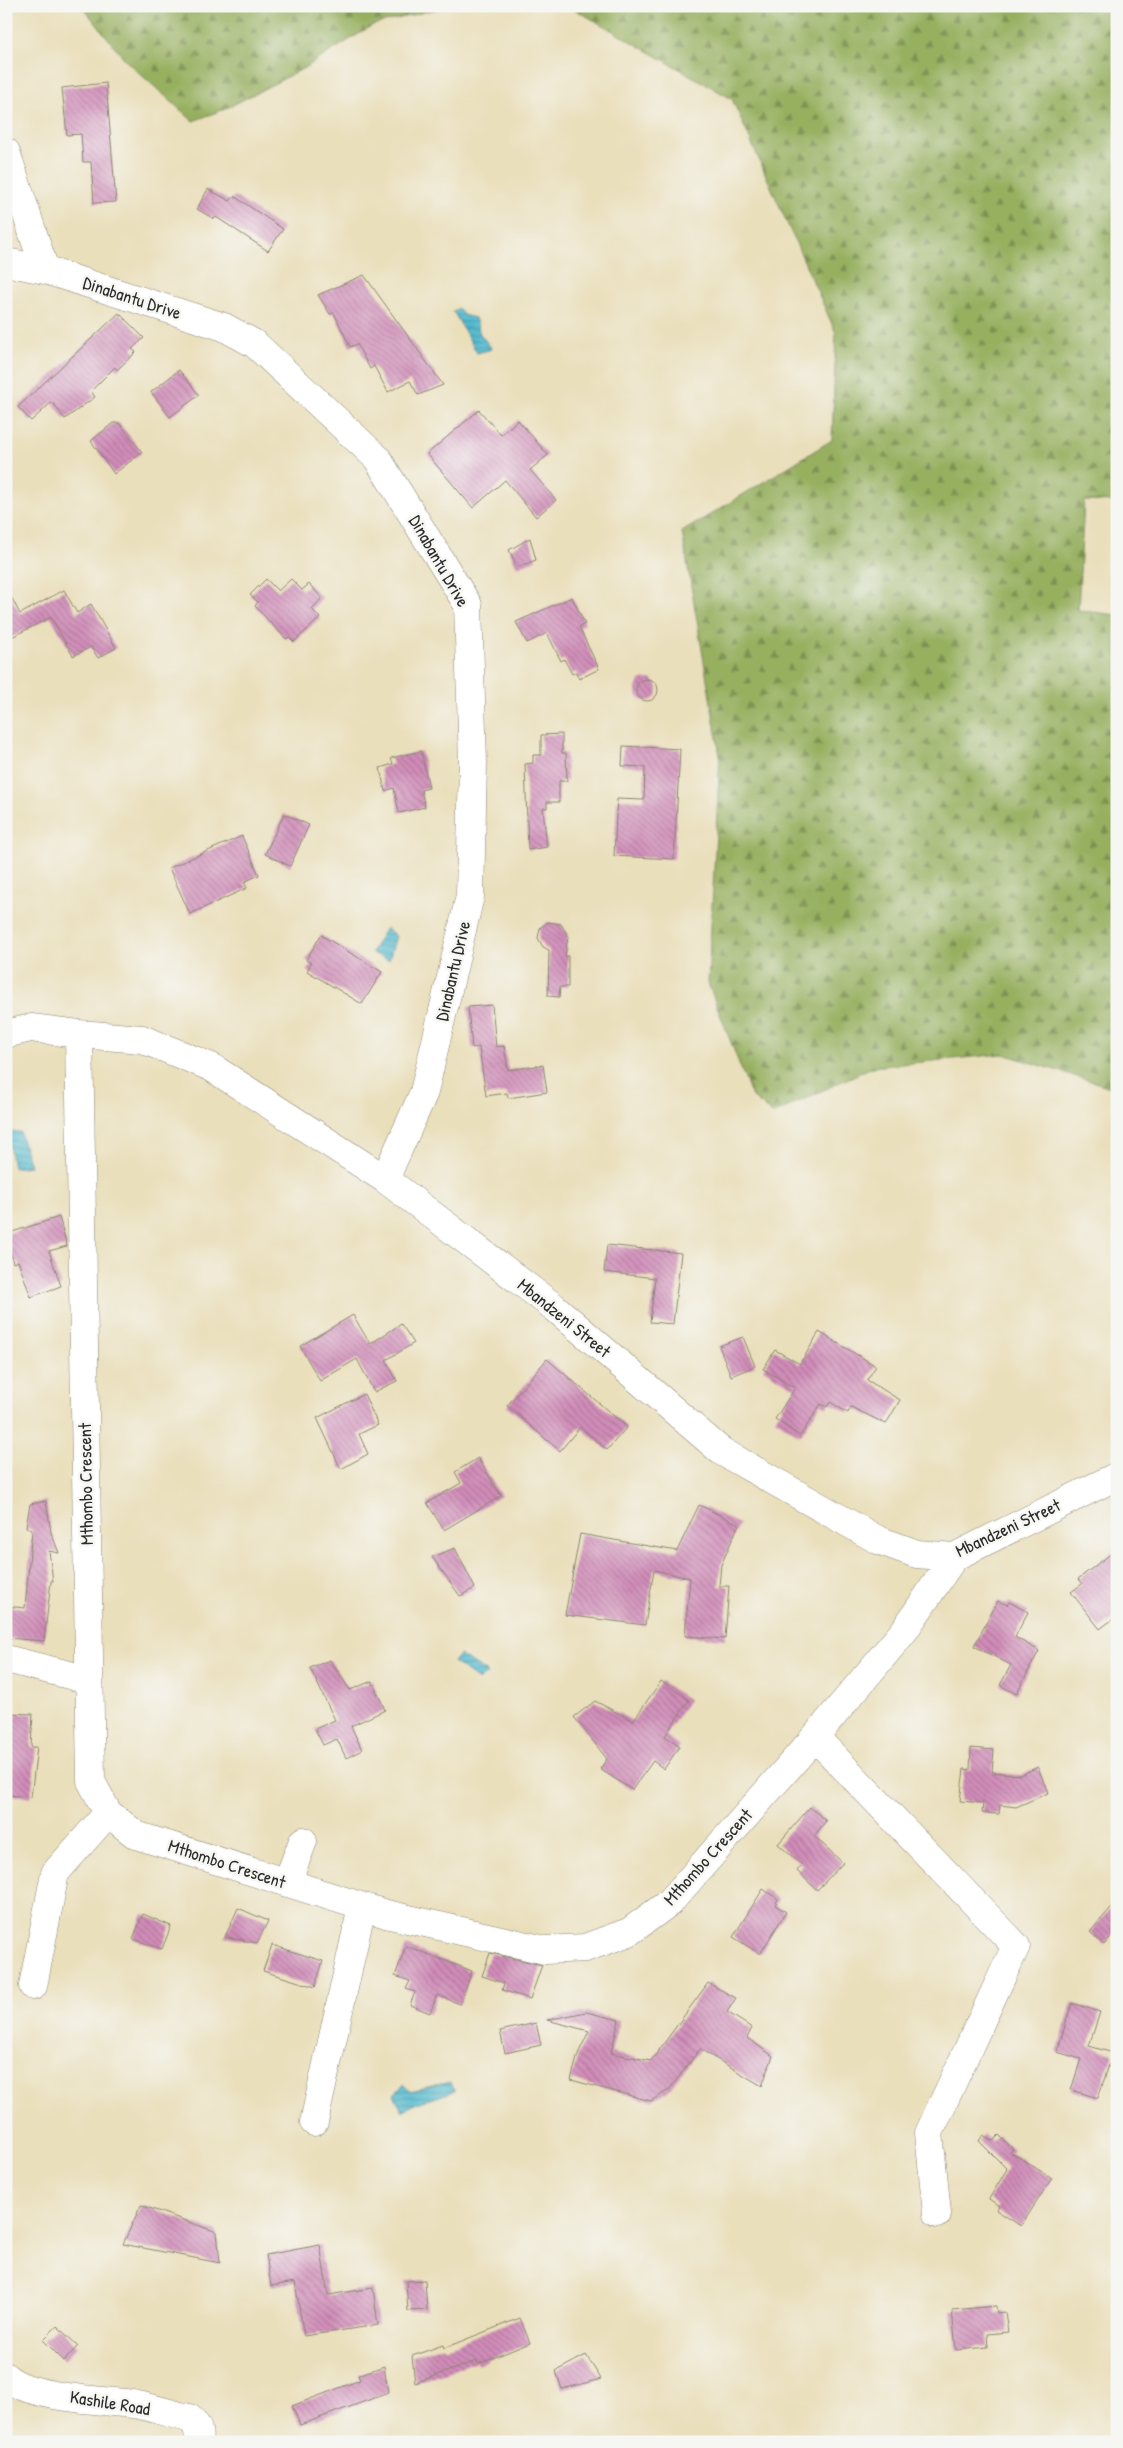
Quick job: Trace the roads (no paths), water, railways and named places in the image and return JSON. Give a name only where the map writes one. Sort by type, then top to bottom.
[{"type":"street","points":[[6,152],[45,270]]},
{"type":"street","name":"Dinabantu Drive","points":[[6,262],[45,270],[224,327],[255,344],[376,458],[468,605],[473,763],[470,896],[424,1092],[384,1179]]},
{"type":"street","name":"Mbandzeni Street","points":[[6,1034],[31,1028],[142,1039],[211,1067],[384,1179],[554,1307],[721,1451],[878,1540],[917,1554],[954,1557],[1117,1476]]},
{"type":"street","name":"Mthombo Crescent","points":[[79,1034],[91,1781],[108,1813],[136,1835],[386,1914],[545,1950],[585,1948],[629,1932],[670,1902],[815,1737],[904,1631],[954,1557]]},
{"type":"street","points":[[6,1660],[89,1680]]},
{"type":"street","points":[[815,1737],[1016,1946],[930,2133],[937,2214]]},
{"type":"street","points":[[33,1986],[55,1873],[108,1813]]},
{"type":"street","points":[[286,1883],[303,1841]]},
{"type":"street","points":[[314,2122],[362,1907]]},
{"type":"street","name":"Kashile Road","points":[[6,2377],[11,2382],[32,2391],[136,2404],[189,2418],[193,2421],[198,2431],[198,2442]]},
{"type":"water","points":[[459,309],[463,315],[475,318],[480,334],[492,349],[477,353],[453,311]]},
{"type":"water","points":[[386,928],[396,936],[389,960],[371,953]]},
{"type":"water","points":[[7,1131],[20,1132],[30,1166],[13,1168]]},
{"type":"water","points":[[459,1655],[488,1673],[479,1680],[453,1662]]},
{"type":"water","points":[[450,2082],[455,2091],[417,2103],[402,2111],[394,2094],[404,2085],[410,2091]]}]
